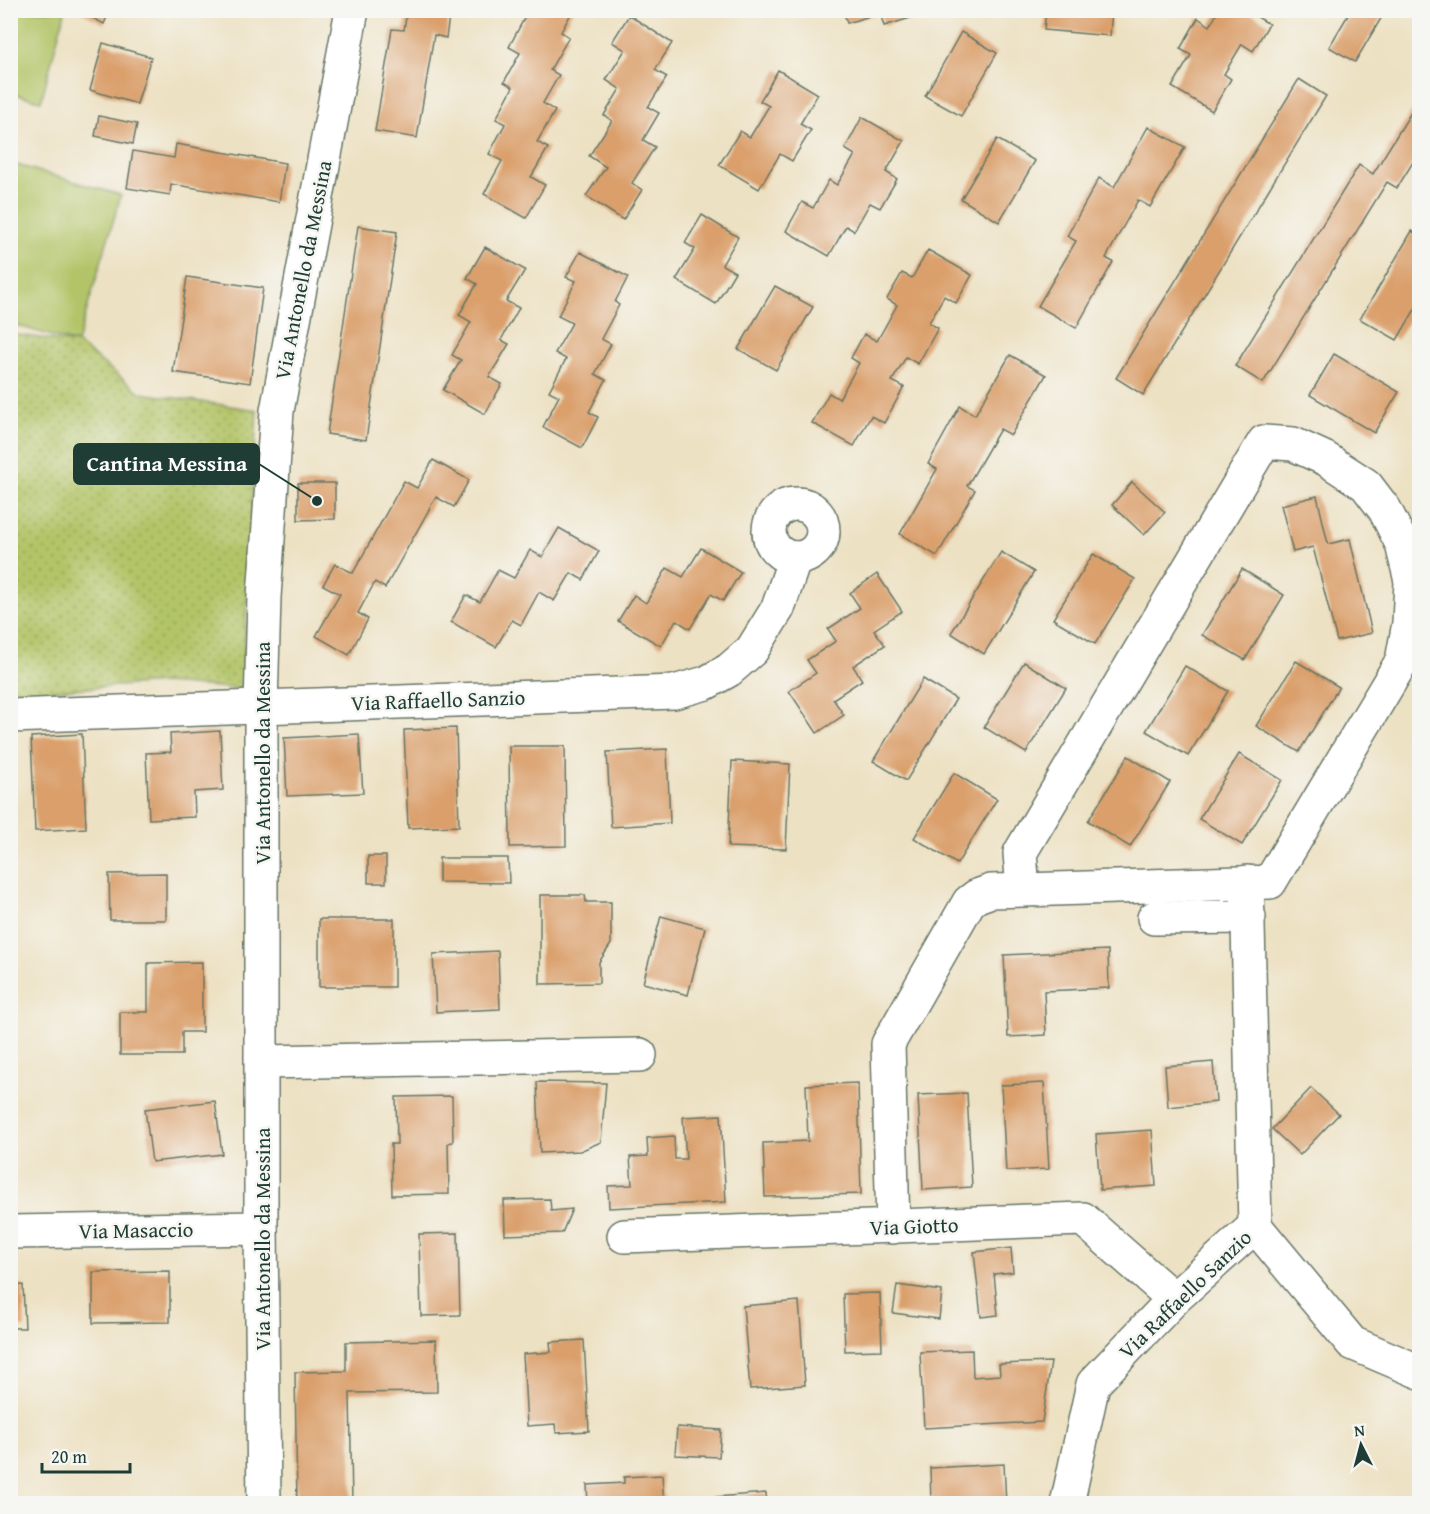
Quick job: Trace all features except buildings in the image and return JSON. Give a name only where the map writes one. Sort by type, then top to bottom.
[{"type":"street","name":"Via Antonello da Messina","points":[[264,1503],[261,1228],[261,707],[264,597],[277,411],[352,10]]},
{"type":"street","points":[[893,1227],[888,1044],[969,902],[991,891],[1023,890],[1247,882],[1270,882],[1402,661],[1409,623],[1411,581],[1402,544],[1385,510],[1366,485],[1326,459],[1293,444],[1264,442],[1020,853],[1023,890]]},
{"type":"street","name":"Via Raffaello Sanzio","points":[[10,716],[674,692],[706,683],[729,670],[752,650],[778,608],[795,558]]},
{"type":"street","points":[[1247,882],[1256,1226]]},
{"type":"street","points":[[1154,918],[1249,916]]},
{"type":"street","points":[[262,1062],[640,1055]]},
{"type":"street","name":"Via Giotto","points":[[624,1236],[1083,1220],[1174,1299]]},
{"type":"street","name":"Via Raffaello Sanzio","points":[[1067,1503],[1093,1384],[1174,1299],[1256,1226],[1352,1343],[1419,1372]]},
{"type":"street","name":"Via Masaccio","points":[[10,1232],[261,1228]]},
{"type":"green space","points":[[10,11],[65,11],[41,101],[11,93]]},
{"type":"green space","points":[[10,163],[121,195],[77,343],[11,324]]},
{"type":"green space","points":[[11,334],[77,343],[141,393],[257,410],[242,689],[164,683],[11,693]]},
{"type":"place","name":"Cantina Messina","points":[[317,501]]}]
